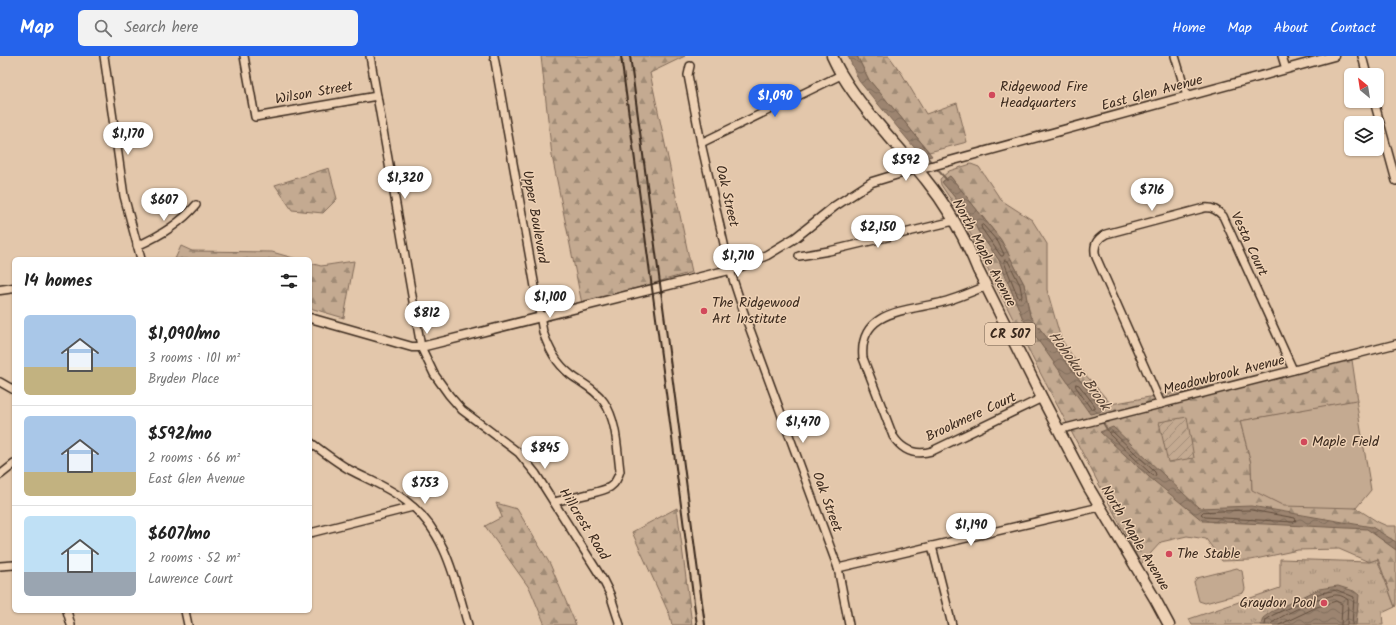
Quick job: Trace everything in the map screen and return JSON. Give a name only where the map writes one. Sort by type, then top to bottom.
[{"type":"main road","name":"North Maple Avenue","points":[[832,56],[841,75],[863,104],[923,169],[927,181],[954,221],[971,252],[986,286],[1058,430],[1169,625]]},
{"type":"street","points":[[104,56],[124,196],[141,257]]},
{"type":"street","name":"Wilson Street","points":[[244,56],[255,116],[377,96]]},
{"type":"street","name":"Hillcrest Road","points":[[370,56],[421,347],[434,374],[462,410],[519,453],[536,474],[604,580],[620,625]]},
{"type":"street","name":"Upper Boulevard","points":[[494,56],[543,332],[549,348],[555,358],[571,375],[591,388],[610,412],[613,421],[620,471],[615,482],[606,489],[555,502]]},
{"type":"street","points":[[1175,56],[1187,96]]},
{"type":"street","points":[[1282,56],[1286,69]]},
{"type":"street","name":"East Glen Avenue","points":[[421,347],[730,270],[780,248],[835,206],[872,182],[1334,56]]},
{"type":"street","points":[[1362,56],[1365,68]]},
{"type":"street","name":"Oak Street","points":[[690,66],[688,75],[701,143],[730,270],[744,313],[838,568],[849,625]]},
{"type":"street","points":[[701,143],[841,75]]},
{"type":"street","points":[[1376,108],[1396,181]]},
{"type":"street","points":[[138,246],[167,232],[196,205]]},
{"type":"street","name":"Vesta Court","points":[[1161,404],[1096,257],[1095,246],[1097,241],[1106,234],[1204,208],[1218,211],[1223,216],[1293,370]]},
{"type":"street","points":[[799,256],[829,251],[954,221]]},
{"type":"street","name":"Brookmere Court","points":[[986,286],[951,300],[884,316],[871,326],[866,333],[863,341],[863,358],[893,436],[897,443],[910,452],[932,452],[1042,398]]},
{"type":"street","points":[[0,290],[12,288]]},
{"type":"street","points":[[312,319],[412,347],[421,347]]},
{"type":"street","name":"Meadowbrook Avenue","points":[[1058,430],[1396,344]]},
{"type":"street","points":[[0,382],[12,389]]},
{"type":"street","points":[[312,443],[344,466],[396,494],[413,507],[429,524],[448,557],[468,625]]},
{"type":"street","points":[[0,475],[12,466]]},
{"type":"street","points":[[838,568],[1100,506]]},
{"type":"street","points":[[312,532],[413,507]]},
{"type":"street","points":[[932,546],[952,625]]},
{"type":"street","points":[[0,566],[12,565]]},
{"type":"street","points":[[67,613],[70,624]]},
{"type":"street","points":[[185,613],[188,625]]},
{"type":"green space","points":[[541,56],[685,56],[650,73],[692,272],[582,304],[552,156]]},
{"type":"green space","points":[[857,56],[889,56],[902,74],[926,114],[957,103],[967,142],[929,152],[869,80]]},
{"type":"green space","points":[[971,164],[979,167],[1001,200],[1032,220],[1047,244],[1047,290],[1061,339],[1083,372],[1111,404],[1352,360],[1358,401],[1240,421],[1251,463],[1252,489],[1356,508],[1378,522],[1387,526],[1396,526],[1395,607],[1378,559],[1369,562],[1339,549],[1298,550],[1251,560],[1222,561],[1206,539],[1187,536],[1161,542],[1141,564],[1034,361],[960,213],[941,185],[940,179],[949,171]],"holes":[[[950,176],[1001,240],[1024,284],[1030,316],[1104,411],[1023,319],[999,260],[978,231],[972,218],[942,182]]]},
{"type":"green space","points":[[329,168],[337,199],[323,213],[292,210],[275,185]]},
{"type":"green space","points":[[181,246],[192,251],[272,252],[290,257],[176,257]]},
{"type":"green space","points":[[354,261],[344,318],[312,309],[312,264],[321,266]]},
{"type":"green space","name":"Maple Field","points":[[1356,400],[1371,490],[1356,508],[1284,506],[1252,490],[1251,463],[1240,421]]},
{"type":"green space","points":[[1187,417],[1194,458],[1168,462],[1159,422]]},
{"type":"green space","points":[[496,503],[517,509],[550,564],[576,625],[545,625],[530,589],[485,526],[502,517]]},
{"type":"green space","points":[[677,508],[692,625],[672,625],[670,616],[632,532]]},
{"type":"green space","name":"Graydon Pool","points":[[1280,559],[1369,562],[1377,559],[1395,607],[1382,613],[1383,625],[1192,625],[1189,619],[1280,588]]},
{"type":"green space","points":[[1237,568],[1242,571],[1245,589],[1243,593],[1205,603],[1199,601],[1194,582],[1197,578]]},
{"type":"water","points":[[848,56],[857,56],[869,80],[932,156],[923,158],[859,81]]},
{"type":"water","name":"Hohokus Brook","points":[[950,176],[1001,240],[1024,284],[1030,316],[1104,411],[1090,414],[1023,319],[999,260],[978,231],[972,218],[942,182]]},
{"type":"water","name":"Hohokus Brook","points":[[1113,427],[1199,508],[1251,506],[1372,527],[1396,542],[1396,550],[1367,529],[1203,521],[1149,477],[1100,432]]},
{"type":"water","name":"Graydon Pool","points":[[1338,586],[1354,591],[1359,595],[1356,625],[1261,625],[1263,618],[1271,612],[1319,589]]},
{"type":"waterway","name":"Hohokus Brook","points":[[926,156],[932,163]]},
{"type":"waterway","name":"Hohokus Brook","points":[[935,167],[947,180]]},
{"type":"waterway","name":"Hohokus Brook","points":[[1102,421],[1108,431]]},
{"type":"railway","points":[[621,56],[697,625]]},
{"type":"railway","points":[[630,56],[705,625]]},
{"type":"place","name":"Ridgewood Fire Headquarters","points":[[992,95]]},
{"type":"place","name":"The Ridgewood Art Institute","points":[[704,311]]},
{"type":"place","name":"Maple Field","points":[[1304,442]]},
{"type":"place","name":"The Stable","points":[[1169,554]]},
{"type":"place","name":"Graydon Pool","points":[[1324,603]]}]
